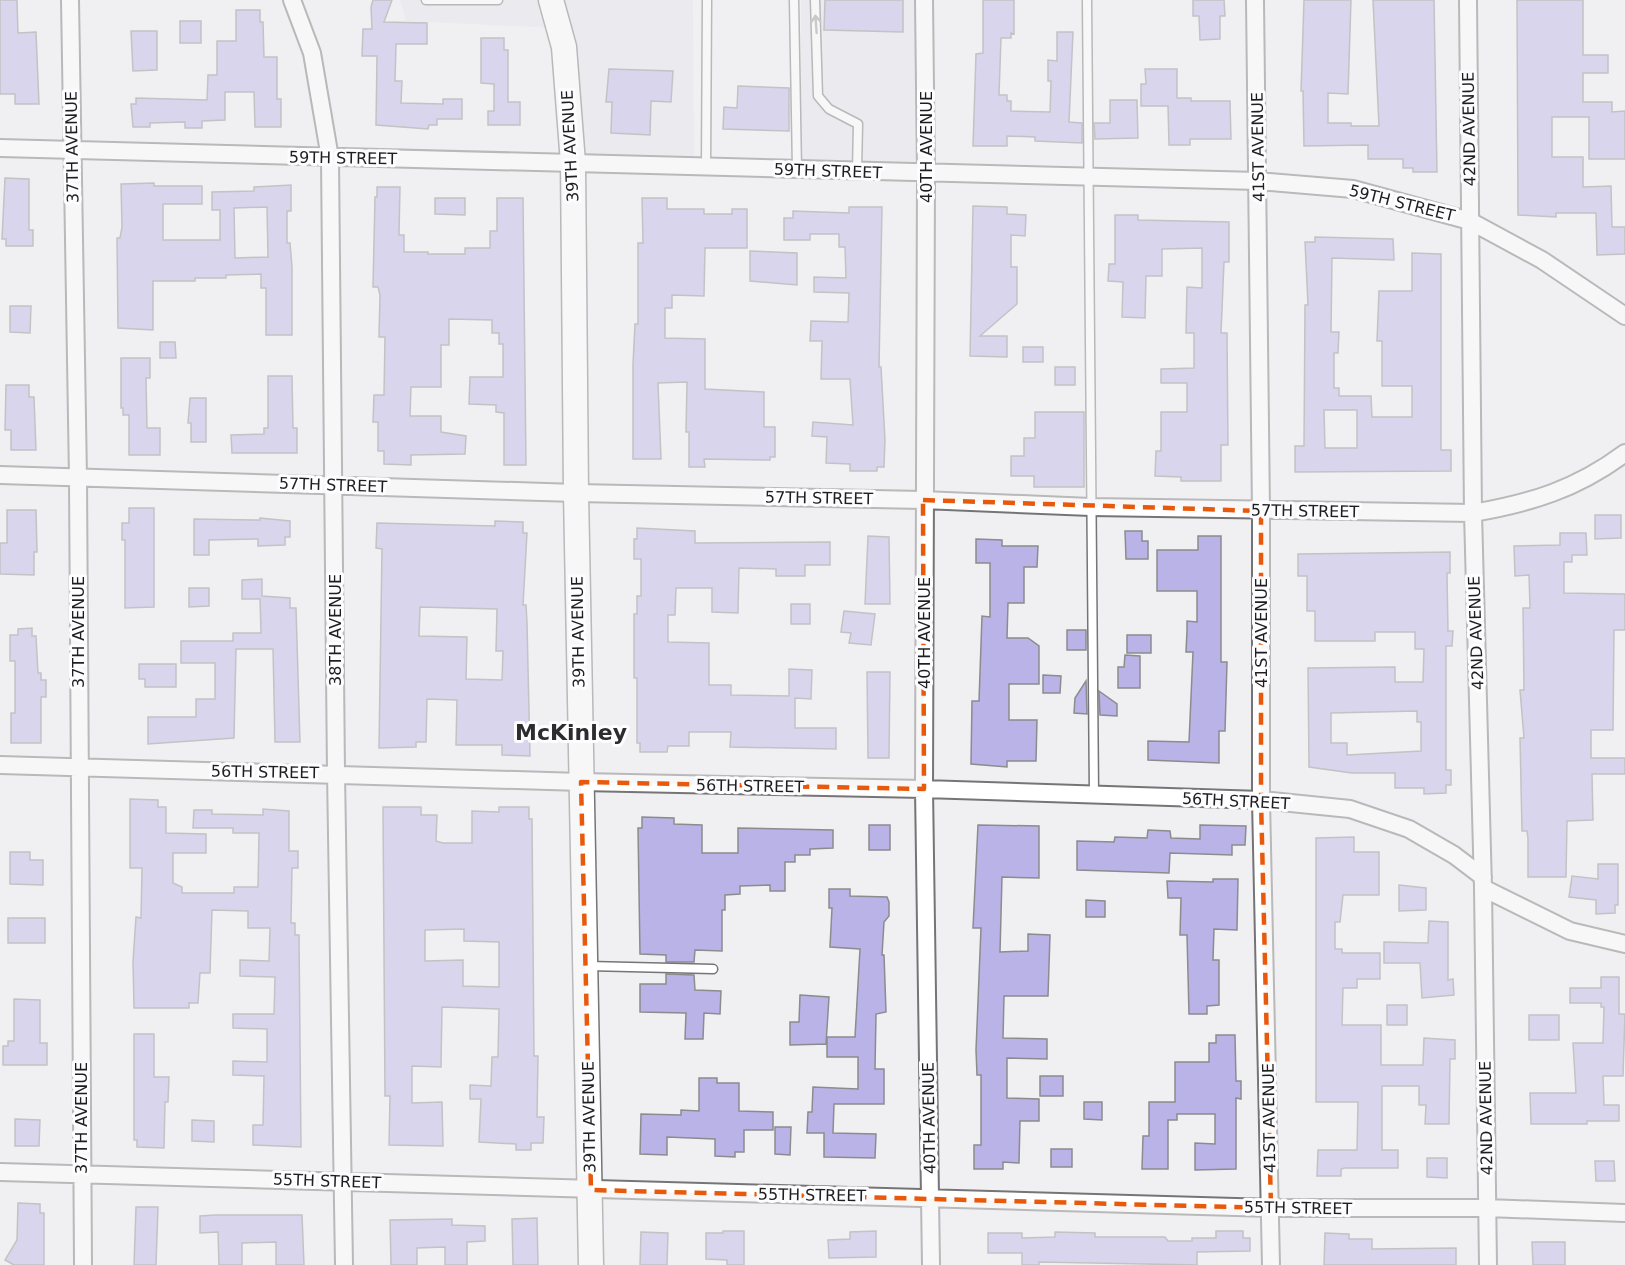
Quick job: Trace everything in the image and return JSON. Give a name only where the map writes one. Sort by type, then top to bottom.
[{"type":"main road","name":"39TH AVENUE","points":[[551,0],[564,47],[573,163],[576,494],[591,1265]]},
{"type":"street","name":"37TH AVENUE","points":[[70,0],[78,477],[82,1265]]},
{"type":"street","name":"38TH AVENUE","points":[[292,0],[312,54],[330,158],[344,1265]]},
{"type":"street","name":"40TH AVENUE","points":[[924,0],[926,174],[923,500],[924,789],[931,1265]]},
{"type":"street","name":"41ST AVENUE","points":[[1255,0],[1261,511],[1261,801],[1271,1265]]},
{"type":"street","name":"42ND AVENUE","points":[[1468,0],[1473,513],[1483,882],[1488,1265]]},
{"type":"street","name":"59TH STREET","points":[[0,148],[1258,181],[1353,189],[1470,221],[1542,260],[1625,316]]},
{"type":"street","name":"57TH STREET","points":[[0,475],[334,484],[576,494],[923,500],[1261,511],[1473,513],[1528,503],[1574,484],[1625,453]]},
{"type":"street","name":"56TH STREET","points":[[0,765],[79,769],[336,773],[581,782],[924,789],[1261,801],[1350,809],[1408,829],[1454,855],[1483,882],[1570,931],[1625,944]]},
{"type":"street","name":"55TH STREET","points":[[0,1172],[1271,1208],[1487,1208],[1625,1213]]},
{"type":"lane","points":[[426,0],[498,0]]},
{"type":"lane","points":[[706,167],[707,0]]},
{"type":"lane","points":[[794,0],[797,170]]},
{"type":"lane","points":[[815,0],[819,48],[818,96],[828,108],[858,124],[857,172]]},
{"type":"lane","points":[[1087,0],[1094,795]]},
{"type":"lane","points":[[585,966],[713,969]]},
{"type":"highlighted area","points":[[923,500],[1261,511],[1261,800],[1271,1208],[591,1190],[581,782],[924,789]]},
{"type":"shaded area","points":[[400,0],[693,0],[694,167],[573,163],[558,28],[406,21]]},
{"type":"shaded area","points":[[801,0],[924,0],[926,174],[801,170]]},
{"type":"building","points":[[0,0],[17,0],[18,33],[36,32],[39,104],[15,104],[15,94],[0,94]]},
{"type":"building","points":[[373,0],[392,0],[384,22],[427,23],[427,44],[396,44],[395,81],[402,81],[401,103],[443,104],[443,99],[462,99],[462,119],[437,119],[437,125],[429,125],[428,129],[376,125],[377,56],[362,56],[363,29],[372,29]]},
{"type":"building","points":[[825,0],[903,0],[903,32],[824,30]]},
{"type":"building","points":[[983,0],[1014,0],[1014,34],[1011,33],[1011,38],[1001,38],[999,95],[1007,95],[1007,101],[1011,101],[1011,111],[1050,112],[1051,81],[1048,81],[1048,60],[1057,61],[1057,32],[1073,32],[1069,122],[1082,123],[1082,143],[1035,141],[1035,137],[1007,136],[1007,146],[973,146],[976,54],[983,53]]},
{"type":"building","points":[[1193,0],[1224,0],[1225,16],[1220,16],[1220,39],[1200,40],[1199,16],[1193,16]]},
{"type":"building","points":[[1304,0],[1351,0],[1348,94],[1328,93],[1328,123],[1379,126],[1373,0],[1434,0],[1437,172],[1413,172],[1413,168],[1403,168],[1403,159],[1368,159],[1368,145],[1304,146],[1303,91],[1301,91]]},
{"type":"building","points":[[1517,0],[1583,0],[1583,55],[1608,55],[1608,73],[1583,73],[1583,102],[1612,102],[1612,112],[1625,111],[1625,159],[1589,159],[1589,117],[1552,117],[1552,157],[1583,157],[1583,187],[1611,186],[1612,227],[1625,227],[1625,254],[1597,255],[1596,213],[1556,213],[1556,217],[1518,215]]},
{"type":"building","points":[[236,10],[260,10],[260,22],[263,22],[264,57],[277,57],[277,99],[281,99],[281,127],[255,127],[254,92],[225,92],[225,120],[202,121],[202,128],[185,128],[185,122],[150,123],[150,127],[133,127],[131,104],[136,104],[136,98],[207,100],[208,75],[217,75],[217,41],[236,41]]},
{"type":"building","points":[[180,21],[201,21],[201,43],[180,43]]},
{"type":"building","points":[[131,31],[157,31],[157,70],[133,71]]},
{"type":"building","points":[[481,38],[504,38],[504,50],[508,50],[508,102],[520,102],[520,125],[488,125],[488,111],[494,111],[494,84],[481,83]]},
{"type":"building","points":[[609,69],[673,71],[671,102],[651,101],[650,135],[611,133],[612,102],[606,102]]},
{"type":"building","points":[[1145,69],[1177,69],[1177,98],[1191,98],[1191,101],[1230,101],[1231,139],[1190,139],[1190,145],[1169,145],[1168,106],[1141,106],[1141,84],[1146,84]]},
{"type":"building","points":[[738,86],[789,88],[789,131],[723,129],[724,107],[737,108]]},
{"type":"building","points":[[1110,100],[1137,100],[1138,138],[1095,139],[1094,123],[1110,123]]},
{"type":"building","points":[[5,178],[29,179],[29,230],[33,230],[33,246],[6,246],[6,239],[2,239]]},
{"type":"building","points":[[154,183],[154,186],[202,186],[202,204],[163,204],[163,240],[220,240],[220,210],[212,210],[212,192],[254,191],[254,187],[291,185],[291,211],[287,211],[287,243],[290,243],[292,267],[292,335],[266,335],[266,288],[261,288],[261,274],[226,275],[226,278],[195,278],[195,281],[153,281],[153,330],[118,328],[117,238],[120,238],[122,227],[121,184]],"holes":[[[267,207],[268,257],[235,258],[234,208]]]},
{"type":"building","points":[[377,187],[400,187],[399,235],[404,235],[404,252],[428,252],[428,254],[465,254],[465,248],[490,248],[490,231],[497,231],[497,198],[523,198],[526,465],[504,465],[504,413],[496,412],[496,405],[469,404],[470,377],[503,377],[503,344],[499,344],[499,333],[492,333],[492,320],[449,319],[449,345],[441,345],[441,387],[411,387],[410,416],[441,416],[441,432],[466,436],[465,454],[411,455],[411,465],[384,464],[384,451],[378,451],[378,422],[373,422],[374,395],[384,395],[385,337],[379,337],[380,295],[378,287],[373,287]]},
{"type":"building","points":[[435,198],[465,198],[465,215],[435,214]]},
{"type":"building","points":[[642,198],[667,198],[667,209],[704,209],[704,214],[732,214],[732,209],[747,209],[747,248],[705,248],[704,296],[672,295],[672,308],[665,308],[665,338],[705,339],[705,389],[764,392],[764,427],[775,427],[775,457],[770,457],[770,460],[704,459],[705,467],[689,467],[689,432],[686,432],[687,382],[658,383],[661,459],[633,459],[633,364],[635,324],[638,324],[638,243],[643,243]]},
{"type":"building","points":[[973,206],[1007,207],[1007,214],[1026,215],[1025,236],[1011,235],[1011,267],[1017,267],[1017,304],[980,336],[1007,336],[1007,357],[970,356]]},
{"type":"building","points":[[849,207],[882,207],[879,367],[881,367],[885,440],[884,467],[877,467],[877,471],[850,471],[850,464],[826,463],[827,437],[812,436],[813,422],[853,425],[850,379],[821,379],[822,341],[810,341],[811,321],[848,322],[849,293],[814,292],[814,277],[846,278],[845,247],[839,247],[839,234],[810,234],[810,240],[784,240],[784,218],[793,218],[793,211],[849,213]]},
{"type":"building","points":[[1115,215],[1138,215],[1138,220],[1229,222],[1229,262],[1224,262],[1221,333],[1227,333],[1228,445],[1221,445],[1221,481],[1181,481],[1181,477],[1155,476],[1156,451],[1161,451],[1161,412],[1187,412],[1187,383],[1161,383],[1161,369],[1194,368],[1194,333],[1186,333],[1187,287],[1202,288],[1202,248],[1162,249],[1162,276],[1146,276],[1145,318],[1122,317],[1123,282],[1108,281],[1109,264],[1115,264]]},
{"type":"building","points":[[1315,237],[1393,239],[1394,260],[1332,258],[1331,332],[1339,332],[1338,353],[1334,353],[1334,388],[1339,388],[1339,396],[1371,396],[1372,417],[1412,417],[1412,386],[1382,386],[1382,341],[1377,341],[1379,291],[1412,291],[1412,253],[1441,254],[1441,450],[1451,450],[1451,471],[1295,472],[1295,446],[1304,446],[1305,305],[1308,305],[1305,242],[1315,242]],"holes":[[[1324,410],[1357,410],[1357,448],[1325,448]]]},
{"type":"building","points":[[750,251],[797,253],[797,285],[750,281]]},
{"type":"building","points":[[10,306],[31,306],[30,333],[10,332]]},
{"type":"building","points":[[160,342],[175,342],[176,358],[160,358]]},
{"type":"building","points":[[1023,347],[1043,347],[1043,362],[1023,362]]},
{"type":"building","points":[[121,358],[150,358],[150,378],[146,378],[147,428],[160,428],[160,455],[129,455],[129,415],[123,415],[123,408],[121,408]]},
{"type":"building","points":[[1055,367],[1075,367],[1075,385],[1055,385]]},
{"type":"building","points":[[268,376],[292,376],[293,428],[297,428],[297,453],[232,453],[231,435],[264,434],[264,428],[268,428]]},
{"type":"building","points":[[6,385],[29,385],[29,397],[34,397],[36,450],[11,450],[11,430],[5,430]]},
{"type":"building","points":[[190,398],[206,398],[206,442],[191,442],[191,423],[188,423]]},
{"type":"building","points":[[1035,412],[1084,412],[1084,487],[1034,487],[1034,476],[1011,476],[1011,456],[1024,456],[1024,438],[1035,438]]},
{"type":"building","points":[[129,508],[154,508],[154,607],[125,608],[125,540],[122,540],[122,523],[129,523]]},
{"type":"building","points":[[7,510],[36,510],[37,552],[34,552],[34,575],[0,574],[0,543],[7,543]]},
{"type":"building","points":[[1595,515],[1621,515],[1621,538],[1595,539]]},
{"type":"building","points":[[260,518],[290,521],[290,537],[285,537],[285,545],[258,546],[258,539],[209,540],[209,555],[194,555],[194,519],[260,520]]},
{"type":"building","points":[[495,521],[523,522],[523,533],[527,533],[523,605],[526,605],[527,622],[530,756],[502,755],[502,745],[456,745],[457,700],[427,699],[426,742],[416,742],[416,747],[379,748],[382,549],[376,548],[377,523],[495,526]],"holes":[[[420,607],[497,609],[496,651],[503,651],[502,680],[466,679],[467,637],[419,636]]]},
{"type":"building","points":[[637,528],[695,531],[695,543],[830,542],[830,565],[805,565],[805,576],[776,576],[776,569],[739,568],[738,613],[712,612],[712,588],[676,588],[675,615],[668,615],[668,642],[709,643],[709,685],[731,685],[731,695],[789,696],[789,669],[812,670],[811,699],[795,698],[795,728],[836,728],[836,749],[730,747],[731,732],[689,732],[689,746],[668,746],[667,752],[640,752],[640,743],[637,743],[637,678],[634,678],[634,614],[637,614],[637,596],[641,596],[641,559],[634,559],[634,539],[637,539]]},
{"type":"building","points":[[1125,531],[1142,531],[1142,541],[1148,541],[1148,559],[1126,559]]},
{"type":"building","points":[[1560,533],[1586,533],[1587,555],[1572,555],[1572,562],[1564,562],[1564,593],[1625,594],[1625,630],[1614,630],[1613,730],[1591,730],[1591,758],[1625,758],[1625,774],[1592,774],[1593,820],[1567,821],[1566,877],[1528,877],[1527,831],[1522,831],[1520,738],[1524,738],[1520,690],[1524,690],[1523,608],[1530,608],[1529,575],[1515,576],[1514,546],[1560,545]]},
{"type":"building","points":[[868,536],[889,537],[890,604],[865,604]]},
{"type":"building","points":[[1198,536],[1221,536],[1221,662],[1227,662],[1225,731],[1219,731],[1219,763],[1148,760],[1148,741],[1189,742],[1193,652],[1186,652],[1187,621],[1197,622],[1197,591],[1157,591],[1157,550],[1198,550]]},
{"type":"building","points":[[976,539],[1002,540],[1002,546],[1038,546],[1037,567],[1024,567],[1024,603],[1008,603],[1007,638],[1028,638],[1039,646],[1039,684],[1009,684],[1009,720],[1037,720],[1036,761],[1007,761],[1007,767],[971,764],[972,701],[979,701],[982,616],[990,617],[990,563],[976,563]]},
{"type":"building","points":[[1450,552],[1450,573],[1447,573],[1448,631],[1453,631],[1452,646],[1446,646],[1446,770],[1451,770],[1451,785],[1446,785],[1446,793],[1424,794],[1424,788],[1395,788],[1395,773],[1352,773],[1309,767],[1308,668],[1395,667],[1395,682],[1423,682],[1424,649],[1415,649],[1415,632],[1375,632],[1375,641],[1315,641],[1315,611],[1307,611],[1307,576],[1298,576],[1298,554]],"holes":[[[1417,711],[1417,722],[1421,722],[1421,751],[1347,755],[1347,743],[1331,743],[1331,713]]]},
{"type":"building","points":[[262,579],[262,596],[290,598],[290,608],[296,608],[300,742],[275,742],[273,649],[236,649],[234,738],[148,744],[148,717],[196,717],[196,699],[215,699],[215,663],[181,663],[181,641],[233,641],[233,633],[261,633],[260,599],[242,599],[242,580]]},
{"type":"building","points":[[189,588],[209,588],[209,606],[189,607]]},
{"type":"building","points":[[791,604],[810,604],[810,624],[791,624]]},
{"type":"building","points":[[844,611],[875,614],[871,645],[849,643],[851,633],[841,632]]},
{"type":"building","points":[[32,628],[32,636],[36,636],[38,673],[41,673],[41,680],[46,680],[46,697],[41,697],[41,743],[11,743],[11,713],[15,713],[15,661],[10,661],[10,635],[18,635],[18,629]]},
{"type":"building","points":[[1067,630],[1086,630],[1086,650],[1067,650]]},
{"type":"building","points":[[1127,635],[1151,635],[1151,653],[1127,653]]},
{"type":"building","points":[[1125,655],[1140,656],[1140,688],[1118,688],[1118,667],[1124,667]]},
{"type":"building","points":[[139,664],[176,664],[176,687],[145,687],[145,679],[139,679]]},
{"type":"building","points":[[867,672],[890,672],[889,758],[868,758]]},
{"type":"building","points":[[1043,675],[1061,676],[1060,693],[1043,693]]},
{"type":"building","points":[[1086,681],[1087,714],[1074,713],[1075,698]]},
{"type":"building","points":[[1099,691],[1117,704],[1117,716],[1100,715]]},
{"type":"building","points":[[130,799],[158,800],[158,807],[166,807],[166,833],[206,834],[206,853],[173,853],[173,883],[182,887],[182,893],[234,893],[234,887],[258,887],[259,833],[233,833],[233,828],[193,828],[194,810],[212,810],[212,814],[263,815],[263,809],[289,811],[289,851],[298,851],[298,868],[292,868],[291,923],[295,923],[295,935],[299,935],[301,1147],[253,1145],[253,1125],[263,1125],[264,1076],[233,1075],[233,1061],[267,1062],[267,1029],[233,1028],[233,1014],[274,1014],[275,977],[240,976],[240,960],[269,961],[270,928],[248,928],[248,911],[212,910],[210,973],[200,973],[198,1003],[189,1003],[189,1008],[134,1008],[133,961],[136,917],[141,918],[142,868],[130,868]]},
{"type":"building","points":[[383,807],[421,807],[421,815],[437,815],[436,841],[472,843],[472,811],[499,812],[499,807],[529,807],[529,819],[532,819],[534,1056],[538,1056],[537,1117],[544,1117],[543,1143],[531,1143],[531,1150],[516,1150],[516,1144],[479,1142],[481,1099],[470,1099],[470,1085],[491,1086],[492,1057],[498,1057],[499,1009],[442,1007],[441,1067],[412,1066],[412,1103],[442,1102],[443,1146],[389,1145],[390,1096],[385,1096]],"holes":[[[464,929],[464,941],[499,942],[499,987],[463,986],[463,960],[425,961],[425,930]]]},
{"type":"building","points":[[642,817],[674,818],[674,824],[702,825],[702,853],[738,853],[738,828],[833,830],[833,848],[810,849],[810,855],[795,855],[795,862],[785,862],[785,891],[770,891],[770,885],[740,886],[740,894],[725,895],[725,910],[722,910],[722,951],[695,950],[694,962],[666,962],[666,955],[640,954],[638,828],[642,828]]},
{"type":"building","points":[[869,825],[890,825],[890,850],[869,850]]},
{"type":"building","points":[[978,825],[1039,826],[1039,878],[1002,877],[1000,952],[1028,951],[1028,934],[1050,935],[1048,996],[1004,996],[1003,1038],[1047,1039],[1047,1059],[1007,1058],[1007,1098],[1039,1099],[1039,1121],[1020,1121],[1019,1163],[1003,1162],[1003,1169],[974,1169],[974,1145],[981,1145],[981,1075],[977,1075],[976,1050],[981,928],[973,928]]},
{"type":"building","points":[[1200,825],[1246,826],[1245,845],[1232,845],[1232,855],[1170,853],[1169,873],[1077,870],[1077,841],[1114,842],[1115,837],[1147,838],[1148,830],[1170,831],[1171,838],[1200,839]]},
{"type":"building","points":[[1354,837],[1354,852],[1379,852],[1379,895],[1343,895],[1340,922],[1335,922],[1335,949],[1342,949],[1342,953],[1380,953],[1380,979],[1357,979],[1357,988],[1343,988],[1342,1025],[1381,1025],[1381,1065],[1423,1065],[1424,1038],[1455,1040],[1455,1059],[1450,1059],[1449,1124],[1425,1124],[1426,1105],[1419,1105],[1419,1086],[1382,1086],[1382,1150],[1398,1150],[1398,1168],[1345,1168],[1341,1169],[1341,1176],[1317,1176],[1318,1150],[1357,1150],[1358,1102],[1316,1102],[1316,838]]},
{"type":"building","points":[[10,852],[30,852],[30,860],[43,860],[43,885],[10,884]]},
{"type":"building","points":[[1598,864],[1618,864],[1618,905],[1615,905],[1615,913],[1596,914],[1596,900],[1569,897],[1572,876],[1598,879]]},
{"type":"building","points":[[1213,879],[1238,879],[1237,930],[1214,929],[1213,960],[1219,960],[1219,1005],[1207,1006],[1207,1014],[1189,1014],[1187,935],[1180,935],[1181,898],[1168,898],[1167,881],[1213,882]]},
{"type":"building","points":[[1399,885],[1426,888],[1426,910],[1399,911]]},
{"type":"building","points":[[829,889],[850,889],[850,896],[887,897],[889,902],[889,916],[884,922],[882,955],[884,955],[886,1012],[876,1014],[875,1069],[884,1069],[884,1104],[834,1104],[833,1133],[876,1134],[875,1158],[824,1157],[824,1133],[807,1133],[808,1112],[812,1112],[813,1087],[858,1089],[858,1057],[827,1057],[827,1037],[855,1037],[860,949],[830,947],[832,908],[829,908]]},
{"type":"building","points":[[1086,900],[1105,901],[1105,917],[1086,917]]},
{"type":"building","points":[[8,918],[45,918],[45,943],[8,943]]},
{"type":"building","points":[[1429,921],[1448,922],[1448,980],[1453,979],[1454,995],[1422,998],[1420,963],[1384,963],[1384,942],[1428,943]]},
{"type":"building","points":[[666,974],[694,975],[695,990],[721,991],[720,1014],[704,1013],[703,1039],[685,1039],[686,1013],[640,1012],[640,984],[666,984]]},
{"type":"building","points":[[1601,977],[1619,977],[1619,1014],[1625,1014],[1623,1076],[1603,1076],[1604,1105],[1619,1105],[1619,1121],[1587,1121],[1587,1124],[1531,1124],[1530,1093],[1576,1093],[1573,1043],[1603,1043],[1604,1007],[1601,1007],[1601,1003],[1570,1003],[1570,988],[1601,988]]},
{"type":"building","points":[[800,995],[829,997],[826,1044],[790,1045],[790,1022],[799,1022]]},
{"type":"building","points":[[14,999],[40,1000],[40,1043],[47,1043],[47,1065],[3,1065],[3,1046],[8,1046],[8,1041],[14,1041]]},
{"type":"building","points":[[1387,1005],[1407,1005],[1407,1025],[1387,1025]]},
{"type":"building","points":[[1529,1015],[1559,1015],[1559,1040],[1529,1040]]},
{"type":"building","points":[[134,1034],[154,1034],[154,1077],[169,1077],[168,1102],[165,1102],[164,1148],[137,1147],[137,1140],[134,1140]]},
{"type":"building","points":[[1216,1035],[1235,1035],[1236,1081],[1241,1081],[1241,1099],[1236,1098],[1236,1169],[1195,1170],[1195,1143],[1215,1144],[1215,1114],[1177,1114],[1177,1120],[1168,1120],[1168,1169],[1142,1169],[1143,1136],[1149,1136],[1149,1102],[1175,1102],[1175,1062],[1209,1062],[1209,1043],[1216,1043]]},
{"type":"building","points":[[1040,1076],[1063,1076],[1063,1096],[1040,1096]]},
{"type":"building","points":[[699,1078],[717,1078],[717,1083],[739,1083],[739,1111],[773,1112],[773,1130],[744,1130],[744,1152],[735,1152],[735,1157],[715,1156],[715,1139],[667,1137],[667,1155],[640,1154],[641,1114],[681,1115],[681,1110],[699,1111]]},
{"type":"building","points":[[1084,1102],[1102,1102],[1102,1120],[1084,1119]]},
{"type":"building","points":[[15,1119],[40,1120],[39,1146],[15,1146]]},
{"type":"building","points":[[192,1120],[214,1121],[214,1142],[192,1141]]},
{"type":"building","points":[[775,1127],[791,1127],[790,1155],[775,1154]]},
{"type":"building","points":[[1051,1149],[1072,1149],[1072,1167],[1051,1167]]},
{"type":"building","points":[[1427,1158],[1447,1158],[1447,1178],[1427,1177]]},
{"type":"building","points":[[1595,1161],[1614,1161],[1615,1181],[1596,1181]]},
{"type":"building","points":[[18,1203],[40,1204],[40,1213],[44,1213],[44,1265],[14,1265],[5,1260],[17,1240]]},
{"type":"building","points":[[136,1207],[158,1207],[156,1265],[134,1265]]},
{"type":"building","points":[[302,1215],[304,1265],[276,1265],[276,1242],[242,1243],[242,1265],[219,1265],[218,1232],[200,1233],[200,1216]]},
{"type":"building","points":[[537,1218],[538,1265],[513,1265],[512,1219]]},
{"type":"building","points":[[452,1219],[452,1225],[485,1226],[485,1241],[467,1242],[467,1265],[445,1265],[445,1247],[417,1248],[417,1265],[391,1265],[390,1220]]},
{"type":"building","points":[[723,1231],[744,1231],[744,1265],[727,1265],[727,1260],[706,1259],[706,1233],[723,1233]]},
{"type":"building","points":[[876,1231],[876,1257],[829,1258],[828,1240],[850,1239],[850,1232]]},
{"type":"building","points":[[1216,1231],[1243,1231],[1243,1238],[1250,1238],[1250,1251],[1197,1252],[1197,1265],[1039,1262],[1039,1265],[1022,1265],[1022,1253],[988,1253],[988,1233],[1022,1233],[1022,1238],[1055,1237],[1055,1232],[1095,1233],[1095,1237],[1165,1237],[1168,1241],[1192,1241],[1192,1238],[1216,1238]]},
{"type":"building","points":[[641,1232],[668,1233],[667,1265],[640,1265]]},
{"type":"building","points":[[1325,1233],[1349,1234],[1349,1239],[1372,1239],[1372,1249],[1456,1248],[1456,1265],[1324,1265]]},
{"type":"building","points":[[1532,1242],[1565,1242],[1565,1265],[1533,1265]]},
{"type":"district","name":"McKinley","points":[[571,732]]}]
